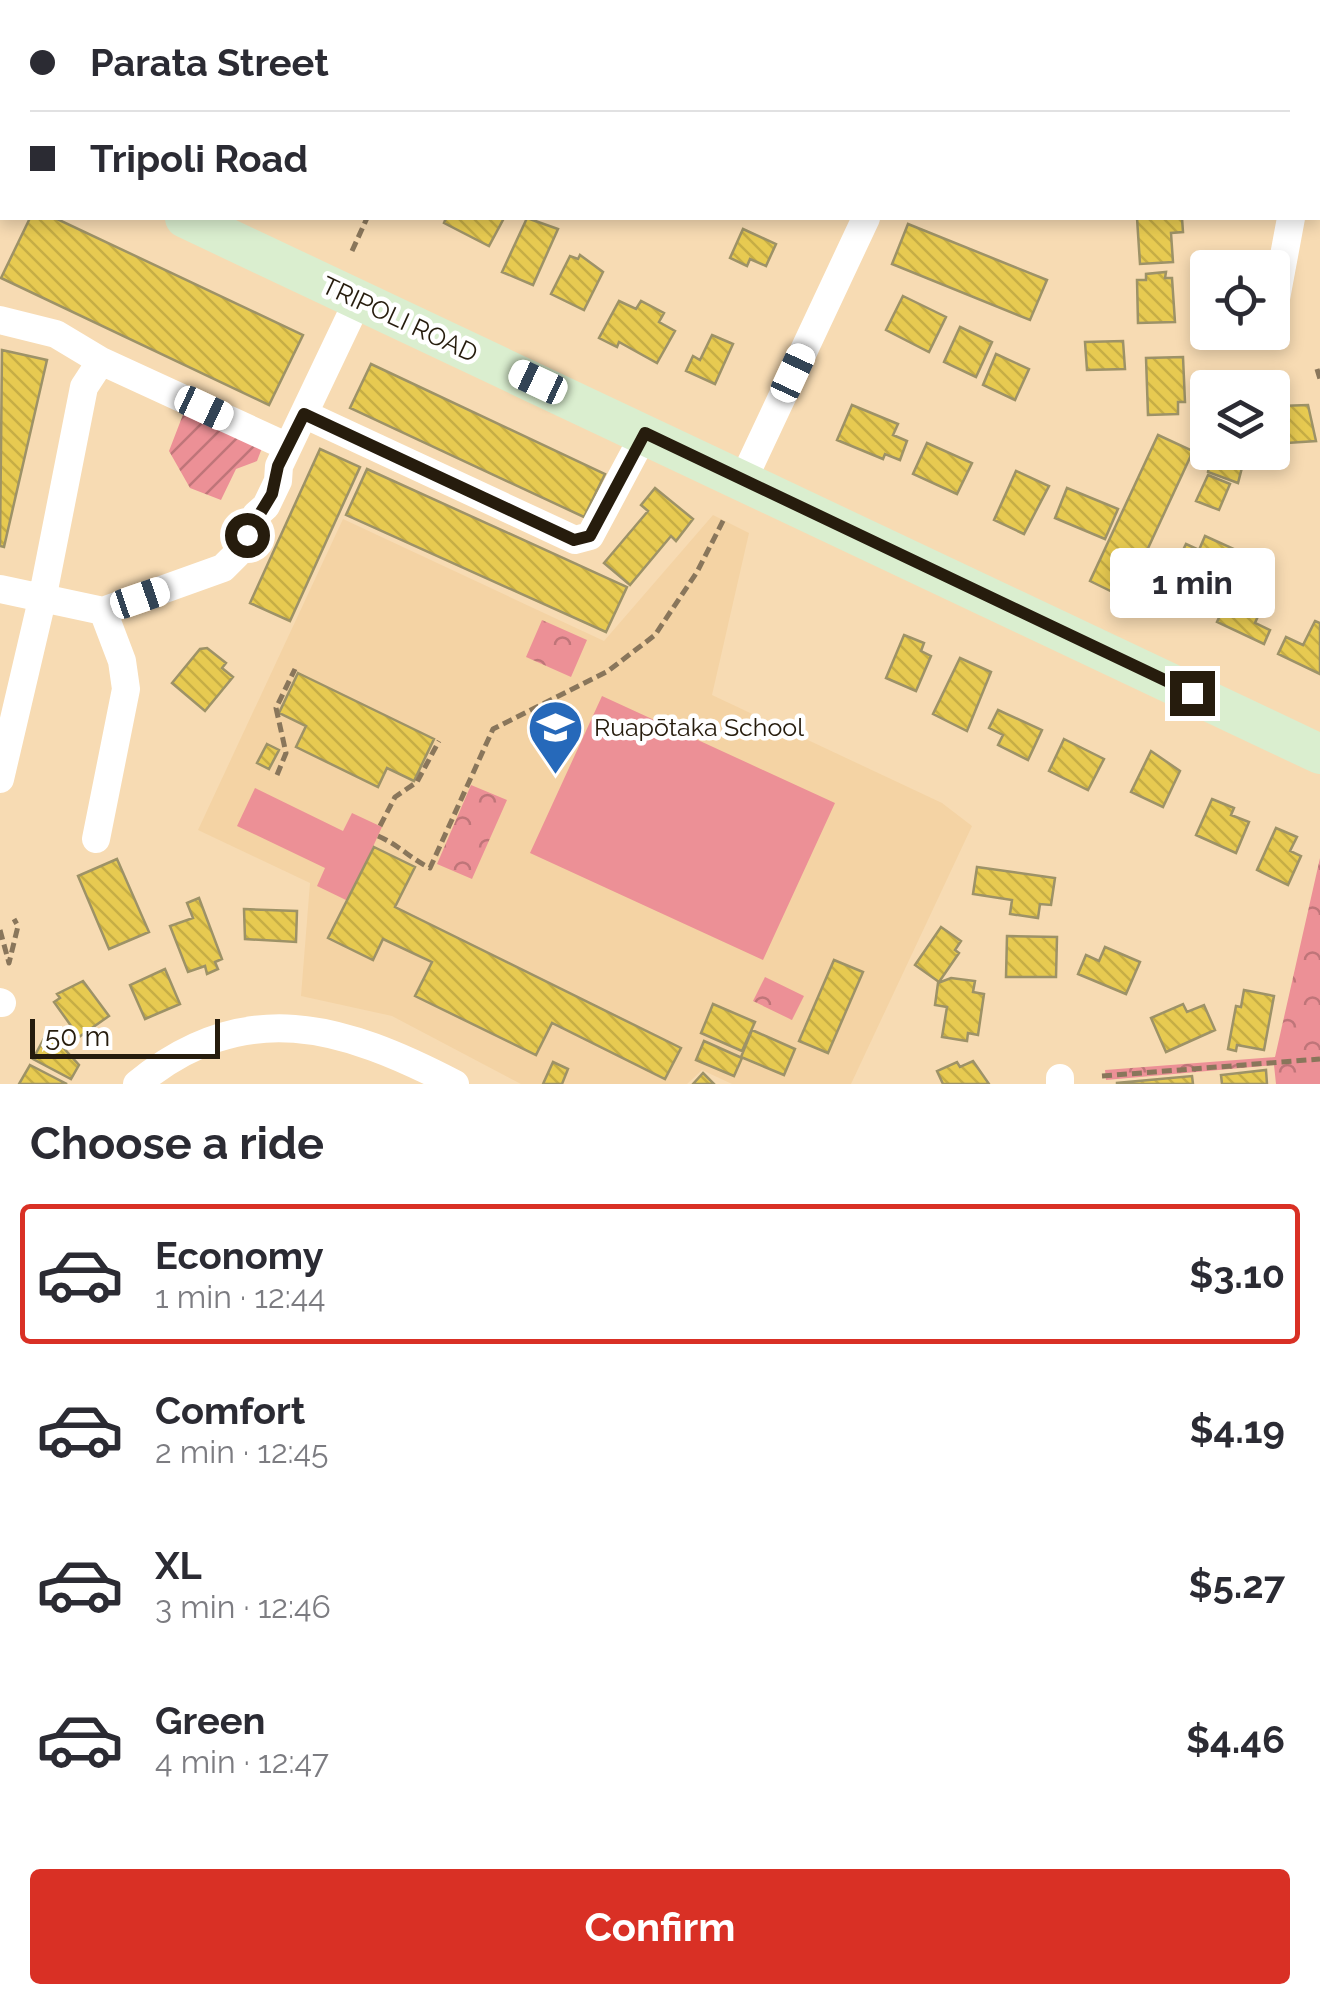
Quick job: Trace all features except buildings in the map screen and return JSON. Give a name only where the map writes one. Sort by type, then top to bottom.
[{"type":"street","name":"TRIPOLI ROAD","points":[[190,220],[744,478],[1320,754]]},
{"type":"street","points":[[744,478],[865,220]]},
{"type":"street","points":[[1285,250],[1291,220]]},
{"type":"street","points":[[0,589],[103,610],[231,563],[272,494],[288,447],[359,298]]},
{"type":"street","points":[[0,320],[56,334],[100,361],[288,447]]},
{"type":"street","points":[[0,780],[42,600],[84,387],[100,361]]},
{"type":"street","points":[[304,414],[574,540],[590,536],[645,433]]},
{"type":"street","points":[[96,839],[126,689],[103,610]]},
{"type":"street","points":[[137,1084],[208,1040],[288,1026],[344,1034],[374,1044],[455,1084]]},
{"type":"path","points":[[352,251],[367,220]]},
{"type":"path","points":[[1317,369],[1320,379]]},
{"type":"path","points":[[378,836],[408,849],[414,860],[430,868],[493,729],[608,671],[655,634],[697,572],[725,517]]},
{"type":"path","points":[[276,775],[286,753],[276,708],[295,669]]},
{"type":"path","points":[[380,826],[394,797],[417,782],[439,741]]},
{"type":"path","points":[[0,930],[9,963],[18,926],[14,919]]},
{"type":"path","points":[[1102,1076],[1320,1059]]},
{"type":"shaded area","name":"Ruapōtaka School","points":[[713,515],[749,533],[712,695],[942,803],[972,826],[851,1084],[732,1084],[702,1070],[687,1084],[521,1084],[392,1016],[301,996],[310,883],[198,830],[343,519],[604,641]]},
{"type":"green space","points":[[184,412],[262,448],[257,461],[236,469],[221,500],[190,488],[169,451]]},
{"type":"green space","points":[[542,620],[587,640],[571,677],[526,657]]},
{"type":"green space","points":[[602,696],[835,803],[763,960],[530,853]]},
{"type":"green space","points":[[471,785],[507,800],[472,879],[437,864]]},
{"type":"green space","points":[[255,788],[343,831],[352,813],[382,827],[348,901],[317,886],[325,868],[237,826]]},
{"type":"green space","points":[[1320,858],[1320,1084],[1276,1084],[1274,1065],[1106,1080],[1105,1070],[1275,1057]]},
{"type":"green space","points":[[765,977],[804,996],[792,1020],[753,1001]]},
{"type":"place","name":"Ruapōtaka School","points":[[555,776]]},
{"type":"route","points":[[247,535],[272,494],[278,481],[278,466],[304,414],[574,540],[590,536],[616,495],[645,433],[1192,693]]}]
